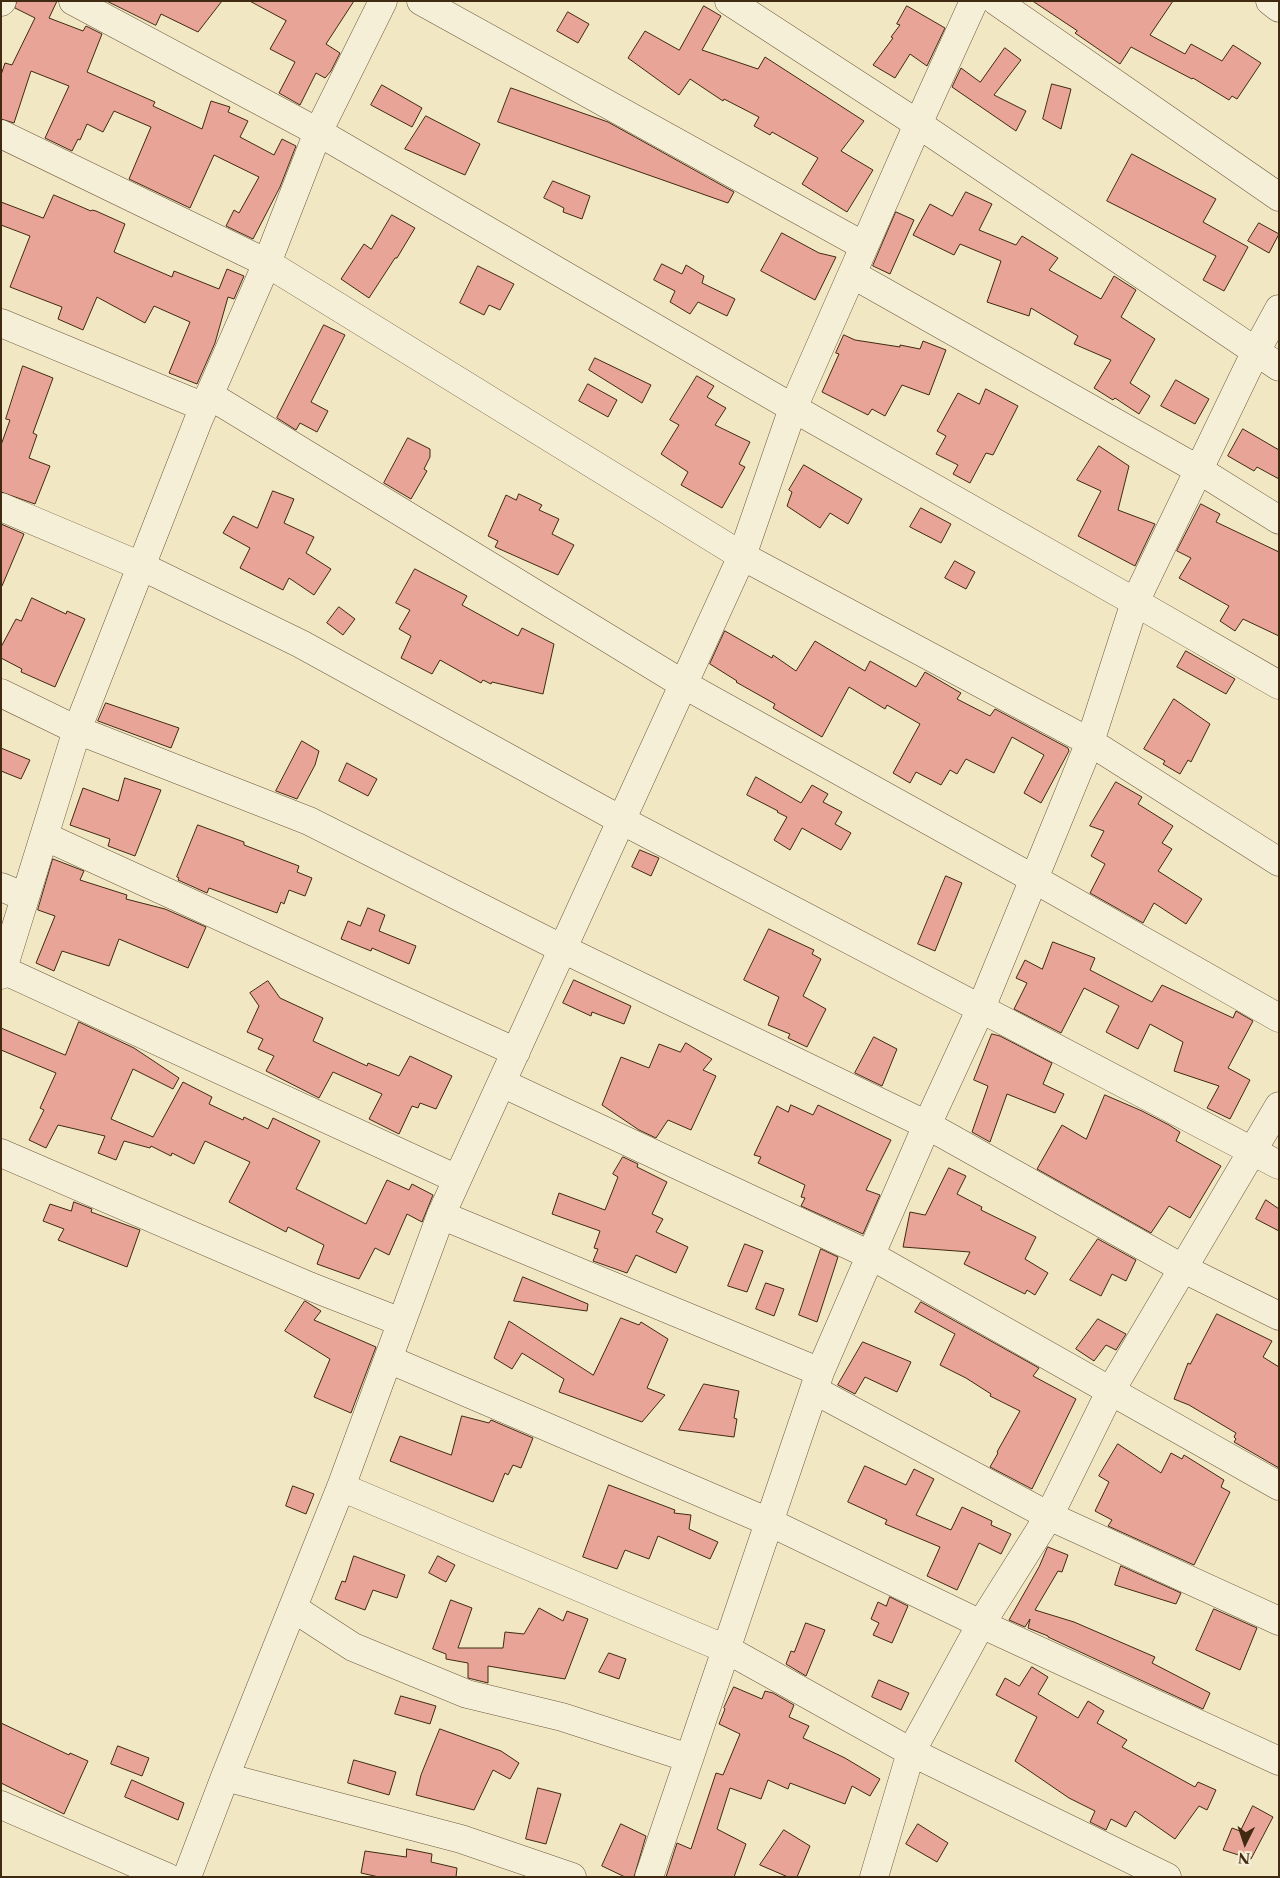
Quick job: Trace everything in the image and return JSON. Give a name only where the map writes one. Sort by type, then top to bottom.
[{"type":"street","points":[[73,1],[318,132],[793,408],[1279,685]]},
{"type":"street","points":[[383,1],[318,132],[267,263],[207,401],[78,730],[44,836],[13,892],[2,972],[458,1179]]},
{"type":"street","points":[[421,1],[864,246]]},
{"type":"street","points":[[729,1],[918,124],[1255,353],[1279,367]]},
{"type":"street","points":[[187,1877],[341,1487],[441,1215],[742,556],[793,408],[974,1]]},
{"type":"street","points":[[996,1],[1279,197]]},
{"type":"street","points":[[1270,1],[1279,8]]},
{"type":"street","points":[[1,134],[267,263],[742,556],[1090,742],[1279,862]]},
{"type":"street","points":[[852,274],[1199,470],[1279,520]]},
{"type":"street","points":[[649,1877],[817,1381],[927,1125],[981,1008],[1090,742],[1135,602],[1255,353],[1279,309]]},
{"type":"street","points":[[1,323],[207,401],[684,684],[1279,1018]]},
{"type":"street","points":[[1,506],[142,566],[301,644],[621,820],[1279,1165]]},
{"type":"street","points":[[1,693],[78,730],[309,820],[563,949],[927,1125],[1184,1269],[1279,1316]]},
{"type":"street","points":[[44,836],[516,1052]]},
{"type":"street","points":[[502,1083],[870,1255],[1279,1486]]},
{"type":"street","points":[[874,1877],[911,1752],[981,1624],[1049,1516],[1112,1390],[1279,1106]]},
{"type":"street","points":[[1,1153],[309,1286],[401,1322]]},
{"type":"street","points":[[441,1215],[817,1381],[1049,1516],[1279,1622]]},
{"type":"street","points":[[388,1359],[769,1522],[981,1624],[1279,1761]]},
{"type":"street","points":[[341,1487],[726,1649],[911,1752],[1167,1877]]},
{"type":"street","points":[[293,1608],[353,1647],[467,1694],[562,1717],[689,1758]]},
{"type":"street","points":[[225,1777],[461,1839],[572,1877]]},
{"type":"street","points":[[1,1805],[167,1877]]},
{"type":"building","points":[[17,1],[57,1],[49,18],[83,31],[86,26],[102,34],[87,72],[155,102],[153,106],[202,129],[211,101],[230,107],[228,112],[248,121],[240,137],[274,155],[282,139],[296,146],[280,187],[253,239],[226,226],[234,210],[239,213],[259,177],[214,155],[190,208],[129,179],[151,127],[114,111],[103,132],[87,124],[80,140],[78,139],[72,151],[45,138],[69,86],[31,71],[14,123],[1,119],[1,75],[5,63],[12,65],[35,18],[15,8]]},
{"type":"building","points":[[107,1],[222,1],[198,32],[161,14],[156,25]]},
{"type":"building","points":[[250,1],[354,1],[326,44],[340,53],[331,71],[325,78],[316,73],[300,105],[279,93],[295,62],[270,49],[286,21]]},
{"type":"building","points":[[1033,1],[1173,1],[1150,35],[1185,54],[1191,44],[1222,61],[1233,45],[1261,63],[1237,99],[1232,96],[1229,100],[1193,78],[1131,47],[1120,64],[1075,33],[1077,31]]},
{"type":"building","points":[[704,6],[721,16],[702,50],[758,69],[765,57],[864,121],[841,151],[873,170],[847,212],[802,184],[818,158],[772,132],[770,135],[754,126],[759,117],[724,99],[723,101],[690,79],[679,95],[628,58],[645,31],[679,50]]},
{"type":"building","points":[[907,6],[945,28],[927,66],[910,54],[895,78],[873,65],[893,38],[891,37],[900,25],[897,24]]},
{"type":"building","points":[[568,12],[589,24],[578,43],[557,31]]},
{"type":"building","points":[[1005,48],[1021,60],[994,95],[1026,111],[1016,131],[952,87],[961,68],[980,82]]},
{"type":"building","points":[[1052,84],[1071,89],[1061,129],[1043,119]]},
{"type":"building","points":[[382,85],[422,108],[412,127],[371,105]]},
{"type":"building","points":[[511,88],[608,122],[734,192],[728,203],[498,122]]},
{"type":"building","points":[[426,116],[480,144],[465,175],[405,149]]},
{"type":"building","points":[[1132,154],[1216,199],[1203,222],[1248,247],[1224,291],[1203,280],[1216,256],[1107,201]]},
{"type":"building","points":[[553,181],[590,196],[582,219],[563,212],[564,208],[544,198]]},
{"type":"building","points":[[966,192],[992,204],[979,230],[1016,245],[1022,236],[1058,258],[1049,270],[1101,299],[1114,276],[1136,290],[1121,317],[1155,339],[1130,383],[1150,396],[1139,414],[1115,398],[1113,400],[1094,388],[1111,360],[1074,344],[1078,336],[1031,308],[1029,316],[987,302],[1001,261],[960,244],[954,255],[913,235],[930,204],[952,216]]},
{"type":"building","points":[[54,195],[125,224],[114,252],[172,277],[174,271],[219,289],[227,269],[244,276],[234,299],[228,297],[215,343],[197,384],[169,373],[190,322],[154,306],[145,323],[97,297],[83,330],[58,319],[62,307],[10,287],[30,236],[1,225],[1,202],[43,218]]},
{"type":"building","points":[[896,212],[914,220],[890,274],[873,266]]},
{"type":"building","points":[[392,215],[415,228],[369,298],[341,279],[364,244],[371,249]]},
{"type":"building","points":[[1259,223],[1279,234],[1269,253],[1248,241]]},
{"type":"building","points":[[782,233],[819,253],[836,257],[815,300],[761,271]]},
{"type":"building","points":[[662,264],[682,274],[686,265],[704,276],[702,283],[735,299],[727,316],[698,302],[690,314],[670,302],[675,291],[654,280]]},
{"type":"building","points":[[478,266],[514,284],[500,310],[489,305],[484,315],[460,303]]},
{"type":"building","points":[[324,325],[345,335],[311,402],[328,411],[317,432],[300,423],[296,430],[277,418]]},
{"type":"building","points":[[844,335],[855,340],[920,349],[923,341],[946,350],[929,395],[902,385],[885,416],[872,409],[868,415],[822,392],[839,354],[836,353]]},
{"type":"building","points":[[595,358],[651,385],[642,403],[589,370]]},
{"type":"building","points":[[23,366],[53,378],[33,433],[37,435],[29,458],[50,466],[35,504],[1,492],[1,445],[10,420],[6,419]]},
{"type":"building","points":[[697,376],[714,386],[707,397],[726,408],[715,425],[750,442],[739,464],[745,467],[722,508],[681,485],[688,472],[661,454],[679,425],[670,420]]},
{"type":"building","points":[[1176,380],[1209,399],[1195,424],[1161,406]]},
{"type":"building","points":[[588,384],[617,400],[608,417],[579,401]]},
{"type":"building","points":[[986,389],[1018,406],[993,455],[986,453],[970,483],[953,474],[958,465],[936,454],[946,436],[937,431],[958,393],[979,404]]},
{"type":"building","points":[[1243,429],[1279,450],[1279,479],[1257,467],[1254,471],[1228,456]]},
{"type":"building","points":[[408,438],[430,449],[430,457],[424,469],[427,471],[411,499],[384,483]]},
{"type":"building","points":[[1099,446],[1129,466],[1118,510],[1155,524],[1135,566],[1078,536],[1101,491],[1077,480]]},
{"type":"building","points":[[804,465],[862,499],[848,524],[830,513],[820,528],[787,506],[792,492],[789,490]]},
{"type":"building","points":[[273,491],[294,499],[284,523],[314,537],[306,553],[331,569],[314,595],[289,578],[283,590],[240,568],[250,548],[223,533],[233,516],[257,528]]},
{"type":"building","points":[[519,494],[542,505],[539,510],[559,519],[552,534],[574,545],[558,575],[495,547],[498,541],[488,536],[506,495],[516,500]]},
{"type":"building","points":[[1201,504],[1220,514],[1216,522],[1279,552],[1279,636],[1243,619],[1235,631],[1220,621],[1229,606],[1179,578],[1191,558],[1177,551]]},
{"type":"building","points":[[921,508],[951,524],[941,543],[910,527]]},
{"type":"building","points":[[1,524],[24,534],[2,586],[1,586]]},
{"type":"building","points":[[955,561],[975,572],[966,589],[945,578]]},
{"type":"building","points":[[415,569],[467,596],[462,605],[518,636],[522,628],[554,644],[543,694],[492,682],[491,684],[483,680],[481,683],[440,660],[432,674],[401,658],[411,636],[399,629],[410,610],[396,603]]},
{"type":"building","points":[[32,598],[66,614],[67,611],[85,619],[55,687],[21,672],[22,669],[1,658],[1,647],[16,619],[21,621]]},
{"type":"building","points":[[339,607],[355,619],[343,635],[327,623]]},
{"type":"building","points":[[725,631],[772,658],[773,655],[796,671],[815,641],[865,671],[870,661],[916,687],[925,672],[961,693],[957,699],[990,716],[995,709],[1068,748],[1069,751],[1041,803],[1024,793],[1044,755],[1012,737],[994,773],[966,759],[957,774],[950,770],[941,785],[916,772],[910,783],[893,773],[920,724],[887,705],[885,709],[849,687],[822,737],[773,708],[775,704],[736,682],[710,664]]},
{"type":"building","points":[[1186,651],[1235,679],[1226,694],[1177,667]]},
{"type":"building","points":[[1174,699],[1210,724],[1191,762],[1188,760],[1180,774],[1163,764],[1165,761],[1144,749]]},
{"type":"building","points":[[106,703],[179,728],[171,748],[98,721]]},
{"type":"building","points":[[302,741],[319,751],[315,765],[297,799],[276,791]]},
{"type":"building","points":[[1,748],[30,760],[21,779],[1,771]]},
{"type":"building","points":[[347,763],[377,779],[368,796],[339,781]]},
{"type":"building","points":[[756,777],[801,803],[812,785],[828,794],[823,802],[842,812],[835,824],[851,833],[841,850],[802,828],[790,850],[774,840],[787,817],[747,795]]},
{"type":"building","points":[[125,778],[161,790],[135,856],[108,846],[110,839],[70,825],[83,788],[118,801]]},
{"type":"building","points":[[1116,782],[1142,797],[1138,804],[1173,826],[1162,843],[1172,849],[1158,871],[1202,899],[1186,924],[1154,903],[1143,923],[1090,893],[1105,864],[1091,856],[1104,831],[1090,826]]},
{"type":"building","points":[[198,825],[244,842],[244,845],[299,866],[297,872],[312,878],[305,896],[289,890],[284,904],[281,902],[277,913],[209,888],[207,893],[178,880],[179,878],[177,877]]},
{"type":"building","points":[[640,850],[659,858],[651,876],[632,867]]},
{"type":"building","points":[[53,859],[84,871],[80,880],[127,895],[126,899],[165,909],[206,927],[188,968],[119,939],[109,966],[62,951],[54,971],[36,963],[55,916],[38,910]]},
{"type":"building","points":[[946,876],[962,883],[935,951],[918,944]]},
{"type":"building","points":[[368,908],[385,915],[379,931],[416,946],[409,964],[372,948],[371,951],[341,939],[348,921],[360,926]]},
{"type":"building","points":[[769,929],[814,950],[812,954],[821,959],[803,996],[826,1009],[807,1047],[788,1038],[790,1034],[768,1025],[779,997],[744,980]]},
{"type":"building","points":[[1053,942],[1095,958],[1090,970],[1152,1002],[1162,985],[1233,1018],[1236,1011],[1253,1021],[1228,1068],[1250,1080],[1230,1119],[1207,1108],[1219,1086],[1174,1071],[1183,1042],[1150,1024],[1138,1049],[1106,1032],[1119,1006],[1084,988],[1061,1033],[1014,1009],[1027,983],[1016,978],[1025,960],[1042,969]]},
{"type":"building","points":[[574,980],[631,1006],[624,1024],[592,1012],[591,1016],[563,1003]]},
{"type":"building","points":[[268,981],[280,998],[323,1018],[313,1041],[367,1066],[368,1063],[399,1076],[410,1056],[452,1076],[436,1109],[420,1103],[418,1108],[412,1106],[399,1134],[369,1119],[382,1094],[333,1072],[319,1098],[266,1071],[274,1056],[258,1049],[263,1039],[247,1032],[259,1006],[250,993]]},
{"type":"building","points":[[79,1022],[134,1048],[179,1078],[173,1089],[133,1069],[111,1119],[153,1137],[183,1082],[212,1097],[209,1104],[243,1120],[244,1117],[268,1129],[273,1118],[320,1141],[296,1189],[366,1224],[387,1180],[409,1190],[412,1184],[433,1195],[422,1222],[407,1214],[389,1255],[375,1248],[359,1279],[317,1264],[324,1245],[288,1227],[286,1232],[229,1202],[250,1162],[205,1141],[194,1164],[172,1153],[171,1156],[151,1146],[150,1148],[124,1141],[116,1160],[98,1153],[105,1136],[58,1125],[46,1148],[29,1140],[44,1110],[40,1108],[56,1073],[1,1050],[1,1028],[65,1055]]},
{"type":"building","points":[[992,1034],[1000,1036],[1052,1063],[1043,1084],[1064,1094],[1055,1113],[1007,1094],[990,1142],[972,1132],[988,1086],[974,1080]]},
{"type":"building","points":[[874,1037],[897,1049],[882,1086],[855,1073]]},
{"type":"building","points":[[686,1043],[712,1059],[703,1070],[716,1076],[691,1130],[668,1120],[656,1138],[639,1130],[602,1105],[621,1057],[649,1068],[659,1044],[680,1052]]},
{"type":"building","points":[[1105,1095],[1169,1125],[1180,1132],[1176,1141],[1221,1166],[1190,1218],[1169,1206],[1151,1233],[1037,1169],[1062,1125],[1086,1139]]},
{"type":"building","points":[[791,1105],[813,1115],[818,1105],[891,1140],[866,1190],[880,1195],[863,1234],[801,1206],[805,1198],[801,1197],[805,1185],[758,1163],[761,1157],[754,1155],[777,1106],[788,1112]]},
{"type":"building","points":[[623,1157],[638,1164],[637,1167],[667,1182],[652,1214],[663,1219],[656,1232],[688,1247],[676,1273],[636,1255],[627,1273],[593,1261],[598,1249],[594,1248],[600,1231],[552,1214],[559,1193],[605,1210],[618,1177],[613,1174]]},
{"type":"building","points":[[949,1168],[966,1176],[957,1194],[982,1207],[981,1210],[1036,1237],[1025,1259],[1048,1273],[1035,1295],[1027,1290],[1025,1294],[964,1264],[970,1252],[903,1247],[910,1212],[925,1215]]},
{"type":"building","points":[[1266,1200],[1279,1209],[1279,1231],[1256,1219]]},
{"type":"building","points":[[74,1202],[92,1209],[91,1212],[140,1230],[127,1267],[58,1240],[64,1229],[43,1221],[50,1204],[71,1211]]},
{"type":"building","points":[[1098,1239],[1136,1260],[1126,1281],[1112,1274],[1101,1296],[1070,1280]]},
{"type":"building","points":[[745,1244],[763,1251],[747,1292],[728,1286]]},
{"type":"building","points":[[821,1249],[838,1257],[817,1322],[799,1315]]},
{"type":"building","points":[[523,1277],[588,1304],[587,1311],[514,1301]]},
{"type":"building","points":[[766,1283],[784,1289],[774,1316],[756,1309]]},
{"type":"building","points":[[305,1301],[321,1311],[314,1320],[376,1347],[351,1413],[314,1397],[330,1359],[285,1331]]},
{"type":"building","points":[[921,1302],[1039,1368],[1033,1376],[1076,1399],[1032,1489],[990,1467],[1020,1411],[990,1396],[991,1394],[966,1378],[940,1365],[955,1334],[915,1312]]},
{"type":"building","points":[[1217,1314],[1272,1341],[1263,1357],[1279,1367],[1279,1468],[1234,1442],[1236,1433],[1189,1405],[1174,1399],[1188,1363],[1190,1364]]},
{"type":"building","points":[[621,1318],[639,1325],[641,1322],[668,1339],[647,1388],[665,1395],[642,1422],[559,1392],[564,1379],[522,1353],[512,1369],[494,1358],[509,1321],[593,1375]]},
{"type":"building","points":[[1098,1319],[1126,1334],[1116,1350],[1106,1345],[1094,1361],[1076,1349]]},
{"type":"building","points":[[863,1342],[911,1362],[897,1392],[865,1377],[855,1394],[838,1385]]},
{"type":"building","points":[[704,1384],[739,1391],[734,1418],[737,1419],[734,1437],[679,1430]]},
{"type":"building","points":[[462,1416],[489,1423],[491,1420],[533,1438],[521,1468],[513,1465],[508,1475],[505,1473],[493,1502],[390,1461],[400,1436],[451,1455]]},
{"type":"building","points":[[1118,1444],[1161,1473],[1171,1453],[1182,1459],[1184,1455],[1224,1480],[1221,1487],[1230,1492],[1194,1565],[1108,1526],[1112,1520],[1095,1511],[1109,1482],[1099,1476]]},
{"type":"building","points":[[865,1466],[906,1485],[914,1469],[934,1479],[916,1515],[951,1530],[962,1507],[992,1521],[991,1525],[1011,1534],[1001,1554],[979,1543],[957,1590],[927,1576],[940,1547],[885,1524],[887,1520],[848,1502]]},
{"type":"building","points":[[609,1485],[675,1510],[674,1513],[691,1515],[689,1529],[718,1542],[710,1559],[658,1536],[649,1559],[625,1550],[617,1569],[583,1557]]},
{"type":"building","points":[[293,1486],[314,1494],[306,1514],[286,1506]]},
{"type":"building","points":[[1048,1547],[1068,1555],[1062,1572],[1058,1571],[1035,1610],[1074,1622],[1155,1657],[1152,1663],[1210,1693],[1203,1709],[1028,1628],[1030,1619],[1025,1627],[1009,1620]]},
{"type":"building","points":[[354,1556],[405,1575],[397,1598],[373,1590],[365,1610],[335,1599],[342,1581],[345,1582]]},
{"type":"building","points":[[438,1556],[455,1565],[446,1582],[429,1573]]},
{"type":"building","points":[[1121,1566],[1181,1593],[1176,1604],[1115,1585]]},
{"type":"building","points":[[890,1597],[908,1606],[892,1643],[873,1635],[879,1623],[871,1619],[878,1602],[886,1606]]},
{"type":"building","points":[[451,1600],[472,1608],[458,1648],[503,1648],[505,1632],[524,1634],[539,1608],[563,1621],[567,1611],[588,1619],[565,1679],[488,1666],[488,1683],[468,1678],[468,1663],[446,1659],[446,1654],[433,1649]]},
{"type":"building","points":[[1214,1609],[1257,1628],[1240,1670],[1196,1650]]},
{"type":"building","points":[[806,1623],[825,1630],[806,1676],[786,1664],[791,1651],[794,1652]]},
{"type":"building","points":[[609,1653],[626,1659],[619,1679],[599,1672]]},
{"type":"building","points":[[1032,1667],[1048,1677],[1038,1694],[1078,1718],[1088,1701],[1104,1711],[1097,1723],[1127,1740],[1122,1747],[1195,1787],[1198,1782],[1216,1790],[1207,1810],[1199,1806],[1175,1839],[1135,1811],[1126,1827],[1111,1819],[1106,1830],[1090,1822],[1095,1811],[1069,1798],[1015,1761],[1037,1717],[996,1695],[1005,1678],[1019,1686]]},
{"type":"building","points":[[879,1680],[909,1693],[901,1710],[872,1697]]},
{"type":"building","points":[[734,1687],[762,1699],[765,1691],[773,1693],[794,1705],[789,1717],[809,1726],[803,1738],[845,1758],[880,1779],[870,1796],[852,1786],[845,1804],[790,1783],[788,1789],[768,1780],[761,1799],[730,1788],[717,1829],[746,1844],[734,1877],[666,1877],[677,1843],[691,1849],[716,1773],[723,1775],[740,1734],[719,1724]]},
{"type":"building","points":[[401,1696],[436,1706],[430,1724],[395,1714]]},
{"type":"building","points":[[1,1723],[69,1755],[70,1753],[88,1761],[64,1814],[1,1783]]},
{"type":"building","points":[[440,1729],[501,1751],[519,1763],[510,1779],[493,1770],[474,1810],[416,1795],[421,1775]]},
{"type":"building","points":[[118,1746],[149,1758],[142,1776],[111,1764]]},
{"type":"building","points":[[354,1760],[396,1772],[389,1795],[348,1783]]},
{"type":"building","points":[[132,1780],[184,1803],[178,1820],[125,1797]]},
{"type":"building","points":[[538,1788],[561,1794],[546,1844],[526,1839]]},
{"type":"building","points":[[1253,1806],[1273,1817],[1251,1859],[1223,1850],[1232,1828],[1240,1831]]},
{"type":"building","points":[[621,1824],[646,1836],[634,1877],[625,1877],[602,1866]]},
{"type":"building","points":[[918,1824],[948,1843],[937,1862],[906,1844]]},
{"type":"building","points":[[784,1830],[810,1846],[797,1877],[788,1877],[760,1865]]},
{"type":"building","points":[[407,1849],[432,1854],[431,1862],[457,1868],[456,1877],[379,1877],[361,1873],[365,1851],[406,1857]]}]
